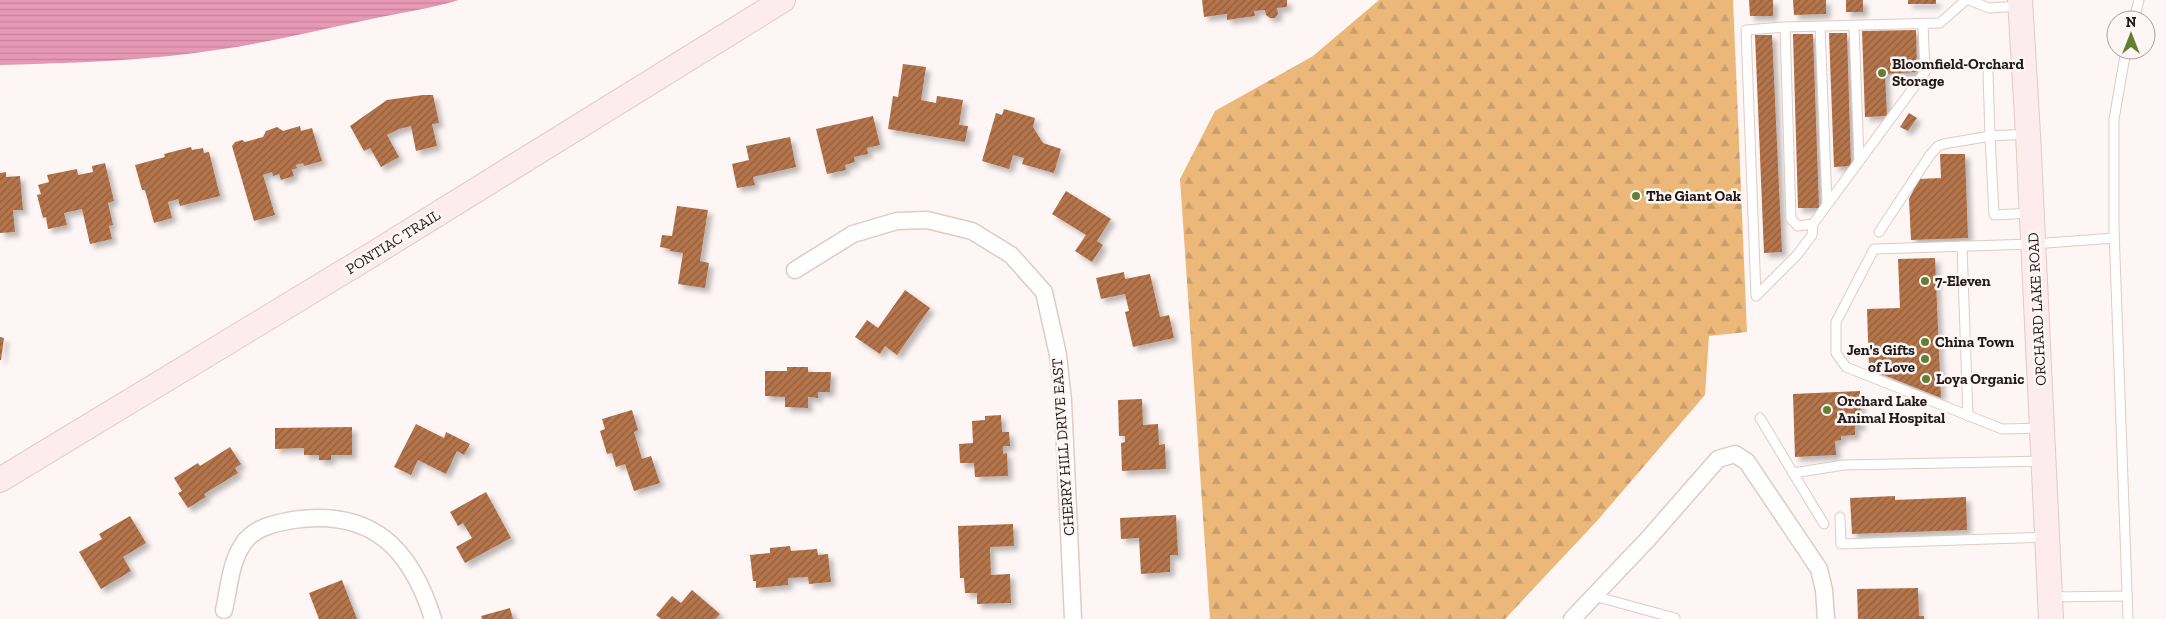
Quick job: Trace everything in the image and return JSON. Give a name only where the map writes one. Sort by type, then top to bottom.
[{"type":"main road","name":"PONTIAC TRAIL","points":[[0,480],[348,270],[783,0]]},
{"type":"main road","name":"ORCHARD LAKE ROAD","points":[[2020,3],[2032,213],[2050,608]]},
{"type":"street","name":"CHERRY HILL DRIVE EAST","points":[[795,270],[852,234],[897,221],[927,220],[972,231],[1011,255],[1044,292],[1058,355],[1063,401],[1073,619]]},
{"type":"street","points":[[1572,619],[1648,539],[1718,459],[1735,454],[1742,456],[1747,462],[1819,569],[1824,590],[1826,619]]},
{"type":"street","points":[[224,610],[235,558],[244,542],[250,537],[263,528],[288,521],[312,517],[340,518],[372,530],[392,543],[410,567],[432,619]]},
{"type":"lane","points":[[1923,24],[1924,72],[1827,203],[1813,224],[1812,236],[1797,255],[1756,296],[1746,30],[1940,23],[1967,0],[1989,8],[2020,3]]},
{"type":"lane","points":[[1854,26],[1859,160]]},
{"type":"lane","points":[[1820,27],[1827,203]]},
{"type":"lane","points":[[1785,28],[1791,219],[1798,226],[1813,224]]},
{"type":"lane","points":[[2124,60],[2114,119],[2114,238],[2128,619]]},
{"type":"lane","points":[[1988,73],[1994,215],[2032,213]]},
{"type":"lane","points":[[1879,232],[1930,155],[1938,146],[1990,136],[2028,134]]},
{"type":"lane","points":[[2042,428],[2002,428],[1846,367],[1836,352],[1836,322],[1874,249],[2033,244],[2114,238]]},
{"type":"lane","points":[[1962,246],[1968,416]]},
{"type":"lane","points":[[1760,418],[1824,524]]},
{"type":"lane","points":[[1793,473],[1844,465],[2043,461]]},
{"type":"lane","points":[[1840,517],[1841,544],[2047,537]]},
{"type":"lane","points":[[1594,596],[1675,618]]},
{"type":"lane","points":[[2050,608],[2127,596]]},
{"type":"green space","points":[[1379,0],[1733,0],[1747,332],[1709,336],[1705,395],[1597,521],[1505,619],[1210,619],[1180,179],[1215,111],[1313,56]]},
{"type":"shaded area","points":[[0,0],[459,0],[277,39],[195,53],[112,61],[0,65]]},
{"type":"building","points":[[1202,0],[1287,0],[1287,7],[1277,8],[1278,14],[1275,18],[1270,18],[1266,15],[1265,10],[1254,11],[1255,16],[1227,20],[1227,14],[1204,17]]},
{"type":"building","points":[[1749,0],[1773,0],[1773,16],[1750,16]]},
{"type":"building","points":[[1793,0],[1826,0],[1826,14],[1794,15]]},
{"type":"building","points":[[1846,0],[1863,0],[1863,12],[1846,12]]},
{"type":"building","points":[[1908,0],[1936,0],[1936,4],[1908,4]]},
{"type":"building","name":"Bloomfield-Orchard Storage","points":[[1916,30],[1917,72],[1885,74],[1887,116],[1865,117],[1862,31]]},
{"type":"building","points":[[1829,33],[1847,33],[1851,166],[1834,167]]},
{"type":"building","points":[[1793,34],[1813,34],[1819,208],[1798,208]]},
{"type":"building","points":[[1755,35],[1772,35],[1782,252],[1764,253]]},
{"type":"building","points":[[903,64],[926,67],[921,100],[936,103],[937,96],[963,100],[959,125],[968,126],[965,142],[888,129],[893,96],[898,97]]},
{"type":"building","points":[[433,95],[439,123],[432,124],[437,146],[416,151],[411,126],[399,129],[387,135],[399,157],[381,167],[370,148],[364,151],[350,126],[387,100]]},
{"type":"building","points":[[1004,109],[1035,118],[1033,127],[1043,143],[1061,149],[1054,173],[1022,164],[1024,158],[1013,155],[1009,169],[982,161],[996,113],[1002,115]]},
{"type":"building","points":[[1909,113],[1917,118],[1908,131],[1900,127]]},
{"type":"building","points":[[873,116],[880,145],[867,148],[868,154],[854,157],[855,162],[845,165],[846,170],[827,174],[816,129]]},
{"type":"building","points":[[300,126],[301,131],[312,128],[322,161],[304,166],[303,163],[296,165],[297,168],[292,170],[294,176],[281,180],[279,174],[273,176],[272,172],[263,175],[275,215],[254,221],[232,146],[235,142],[242,140],[245,142],[263,137],[266,131],[277,127],[283,131]]},
{"type":"building","points":[[790,137],[796,167],[753,177],[755,185],[737,188],[732,164],[749,160],[746,146]]},
{"type":"building","points":[[191,147],[192,150],[203,148],[204,153],[209,152],[220,196],[180,206],[178,199],[168,202],[172,218],[154,223],[145,190],[142,190],[135,165],[165,157],[164,154]]},
{"type":"building","points":[[1940,154],[1965,154],[1968,238],[1911,240],[1909,199],[1919,179],[1941,178]]},
{"type":"building","points":[[105,163],[114,201],[108,203],[113,225],[109,226],[112,239],[90,244],[82,209],[64,213],[67,225],[48,229],[46,217],[43,218],[37,195],[41,194],[38,185],[49,182],[47,175],[77,169],[78,175],[93,172],[92,166]]},
{"type":"building","points":[[6,172],[6,177],[20,176],[23,210],[13,210],[15,232],[0,233],[0,173]]},
{"type":"building","points":[[1066,191],[1111,219],[1097,241],[1103,245],[1092,262],[1075,251],[1086,235],[1052,214]]},
{"type":"building","points":[[677,206],[708,210],[700,261],[709,263],[705,288],[678,284],[683,253],[660,247],[662,235],[672,236]]},
{"type":"building","points":[[1935,258],[1941,398],[1869,369],[1867,309],[1900,308],[1898,259]]},
{"type":"building","points":[[1124,272],[1125,279],[1150,274],[1160,317],[1169,315],[1174,338],[1133,347],[1125,312],[1129,311],[1125,294],[1101,299],[1096,278]]},
{"type":"building","points":[[905,290],[930,308],[897,355],[885,346],[880,354],[855,337],[867,320],[878,328]]},
{"type":"building","points":[[0,337],[4,338],[1,360],[0,360]]},
{"type":"building","points":[[787,367],[808,367],[808,372],[831,372],[830,392],[818,392],[818,398],[808,397],[808,408],[785,407],[785,397],[765,396],[765,371],[787,371]]},
{"type":"building","name":"Orchard Lake Animal Hospital","points":[[1860,391],[1861,426],[1855,426],[1855,435],[1841,436],[1841,440],[1835,441],[1836,455],[1795,457],[1793,394]]},
{"type":"building","points":[[1142,399],[1143,425],[1158,424],[1159,445],[1165,444],[1166,469],[1122,471],[1121,443],[1125,442],[1125,436],[1119,436],[1118,400]]},
{"type":"building","points":[[632,410],[638,430],[634,432],[642,459],[651,456],[660,483],[634,491],[625,464],[616,467],[612,453],[607,454],[600,431],[605,429],[602,419]]},
{"type":"building","points":[[1001,415],[1002,432],[1009,432],[1010,446],[1003,446],[1003,454],[1007,453],[1008,476],[975,477],[974,463],[960,463],[959,444],[973,443],[972,421],[985,420],[985,416]]},
{"type":"building","points":[[416,424],[444,438],[446,432],[470,444],[464,455],[457,451],[446,474],[418,460],[411,475],[394,467]]},
{"type":"building","points":[[352,427],[352,455],[331,455],[331,460],[319,460],[319,455],[304,455],[304,448],[275,449],[275,428]]},
{"type":"building","points":[[230,447],[241,464],[235,468],[238,473],[204,494],[206,497],[188,508],[178,493],[182,491],[174,478],[198,463],[200,466]]},
{"type":"building","points":[[486,492],[511,538],[465,563],[456,547],[472,538],[463,523],[458,526],[450,512]]},
{"type":"building","points":[[1895,496],[1895,500],[1966,497],[1967,530],[1852,534],[1850,498]]},
{"type":"building","points":[[1176,515],[1178,555],[1170,555],[1170,572],[1141,574],[1139,538],[1121,539],[1120,518]]},
{"type":"building","points":[[130,516],[146,543],[123,557],[131,571],[101,589],[79,552],[102,539],[99,534]]},
{"type":"building","points":[[1013,524],[1014,546],[990,547],[991,575],[1010,574],[1011,603],[977,604],[977,593],[965,593],[964,578],[960,578],[958,526]]},
{"type":"building","points":[[790,546],[791,551],[817,549],[818,555],[828,554],[831,582],[809,584],[808,577],[788,578],[788,585],[756,588],[756,581],[753,581],[750,555],[770,553],[770,548]]},
{"type":"building","points":[[342,580],[357,619],[319,619],[309,593]]},
{"type":"building","points":[[1918,588],[1919,616],[1924,616],[1924,619],[1858,619],[1857,589]]},
{"type":"building","points":[[692,590],[720,614],[715,619],[661,619],[656,615],[672,596],[681,603]]},
{"type":"building","points":[[510,608],[513,619],[482,619],[481,616]]},
{"type":"place","name":"Bloomfield-Orchard Storage","points":[[1882,73]]},
{"type":"place","name":"The Giant Oak","points":[[1636,196]]},
{"type":"place","name":"7-Eleven","points":[[1925,281]]},
{"type":"place","name":"China Town","points":[[1925,342]]},
{"type":"place","name":"Jen's Gifts of Love","points":[[1925,359]]},
{"type":"place","name":"Loya Organic","points":[[1926,379]]},
{"type":"place","name":"Orchard Lake Animal Hospital","points":[[1827,410]]}]
